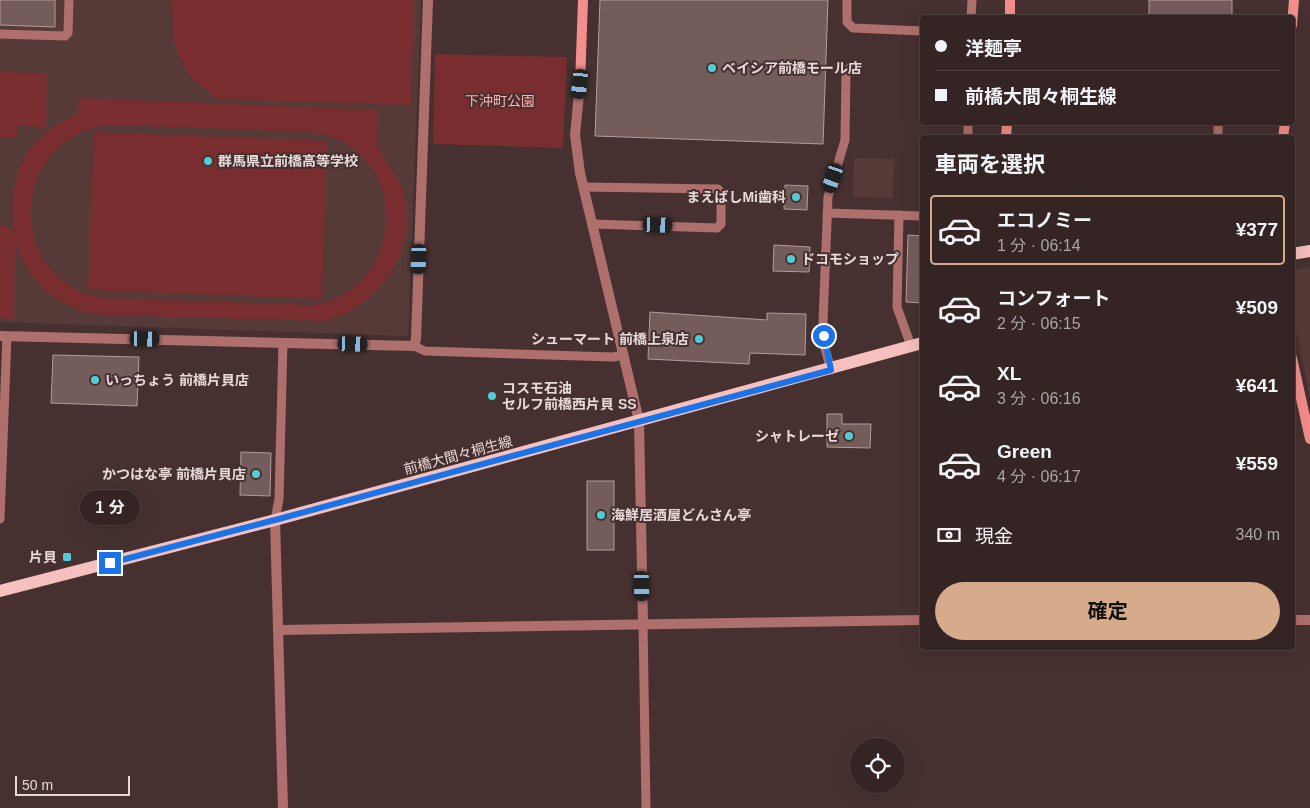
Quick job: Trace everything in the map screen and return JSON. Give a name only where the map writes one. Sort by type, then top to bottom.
[{"type":"main road","points":[[1295,253],[1310,250]]},
{"type":"main road","name":"前橋大間々桐生線","points":[[0,590],[275,520],[831,370],[917,345]]},
{"type":"street","points":[[4,336],[414,346],[416,339],[428,0]]},
{"type":"street","points":[[583,0],[576,142],[592,224],[640,421],[643,623]]},
{"type":"street","points":[[1010,0],[1010,15]]},
{"type":"street","points":[[1293,15],[1294,0]]},
{"type":"street","points":[[1295,372],[1310,439]]},
{"type":"street","points":[[275,520],[283,808]]},
{"type":"street","points":[[278,630],[920,620]]},
{"type":"street","points":[[1295,620],[1310,620]]},
{"type":"lane","points":[[0,34],[64,36],[68,33],[69,0]]},
{"type":"lane","points":[[847,0],[847,22],[853,28],[920,31]]},
{"type":"lane","points":[[971,15],[972,0]]},
{"type":"lane","points":[[831,370],[824,345],[823,322],[829,190],[845,140],[846,71],[852,66],[858,66]]},
{"type":"lane","points":[[584,187],[718,189],[722,193],[721,224],[717,228],[592,224]]},
{"type":"lane","points":[[827,213],[920,216]]},
{"type":"lane","points":[[899,215],[897,307],[917,345]]},
{"type":"lane","points":[[0,519],[4,336]]},
{"type":"lane","points":[[275,520],[279,499],[283,343]]},
{"type":"lane","points":[[414,346],[425,351],[613,357],[624,354]]},
{"type":"lane","points":[[643,623],[646,808]]},
{"type":"shaded area","name":"群馬県立前橋高等学校","points":[[0,0],[421,0],[408,334],[404,336],[0,322]]},
{"type":"shaded area","points":[[854,158],[894,159],[893,198],[853,197]]},
{"type":"shaded area","points":[[1310,267],[1310,398],[1295,327],[1295,270]]},
{"type":"green space","points":[[172,0],[414,0],[411,105],[217,99],[192,78],[179,56],[173,38]]},
{"type":"green space","name":"下沖町公園","points":[[435,54],[567,57],[563,148],[433,144]]},
{"type":"green space","points":[[0,72],[47,73],[46,127],[18,126],[18,137],[0,137]]},
{"type":"green space","points":[[79,98],[378,110],[376,135],[378,144],[400,184],[405,199],[407,220],[404,240],[398,259],[376,291],[361,304],[343,314],[324,321],[103,315],[73,307],[47,291],[28,269],[20,255],[15,240],[14,319],[0,318],[0,225],[8,226],[14,235],[13,195],[23,162],[32,147],[44,135],[59,123],[78,114]],"holes":[[[115,125],[310,132],[343,142],[367,161],[381,187],[387,216],[383,245],[369,272],[346,293],[314,305],[103,298],[70,286],[47,264],[34,236],[31,206],[38,177],[54,151],[80,133]]]},
{"type":"green space","points":[[94,132],[327,141],[322,299],[88,290]]},
{"type":"building","points":[[0,0],[55,0],[55,27],[0,25]]},
{"type":"building","name":"ベイシア前橋モール店","points":[[600,0],[828,0],[823,144],[595,136]]},
{"type":"building","points":[[1149,0],[1232,0],[1232,15],[1149,15]]},
{"type":"building","name":"まえばしMi歯科","points":[[785,185],[808,186],[807,210],[784,209]]},
{"type":"building","points":[[908,235],[920,236],[920,303],[906,302]]},
{"type":"building","name":"ドコモショップ","points":[[774,245],[810,247],[809,272],[773,271]]},
{"type":"building","name":"シューマート 前橋上泉店","points":[[650,312],[767,320],[767,313],[806,314],[805,355],[750,353],[749,364],[648,359]]},
{"type":"building","name":"いっちょう 前橋片貝店","points":[[53,355],[139,357],[137,406],[51,403]]},
{"type":"building","name":"シャトレーゼ","points":[[827,414],[842,414],[842,424],[871,424],[870,448],[827,447]]},
{"type":"building","name":"かつはな亭 前橋片貝店","points":[[241,452],[271,453],[270,496],[240,495]]},
{"type":"building","name":"海鮮居酒屋どんさん亭","points":[[587,481],[614,481],[614,550],[587,550]]},
{"type":"place","name":"ベイシア前橋モール店","points":[[712,68]]},
{"type":"place","name":"群馬県立前橋高等学校","points":[[208,161]]},
{"type":"place","name":"まえばしMi歯科","points":[[796,197]]},
{"type":"place","name":"ドコモショップ","points":[[791,259]]},
{"type":"place","name":"シューマート 前橋上泉店","points":[[699,339]]},
{"type":"place","name":"いっちょう 前橋片貝店","points":[[95,380]]},
{"type":"place","name":"コスモ石油 セルフ前橋西片貝 SS","points":[[492,396]]},
{"type":"place","name":"シャトレーゼ","points":[[849,436]]},
{"type":"place","name":"かつはな亭 前橋片貝店","points":[[256,474]]},
{"type":"place","name":"海鮮居酒屋どんさん亭","points":[[601,515]]},
{"type":"place","name":"片貝","points":[[67,557]]},
{"type":"route","points":[[110,563],[831,370],[824,345],[824,336]]}]
